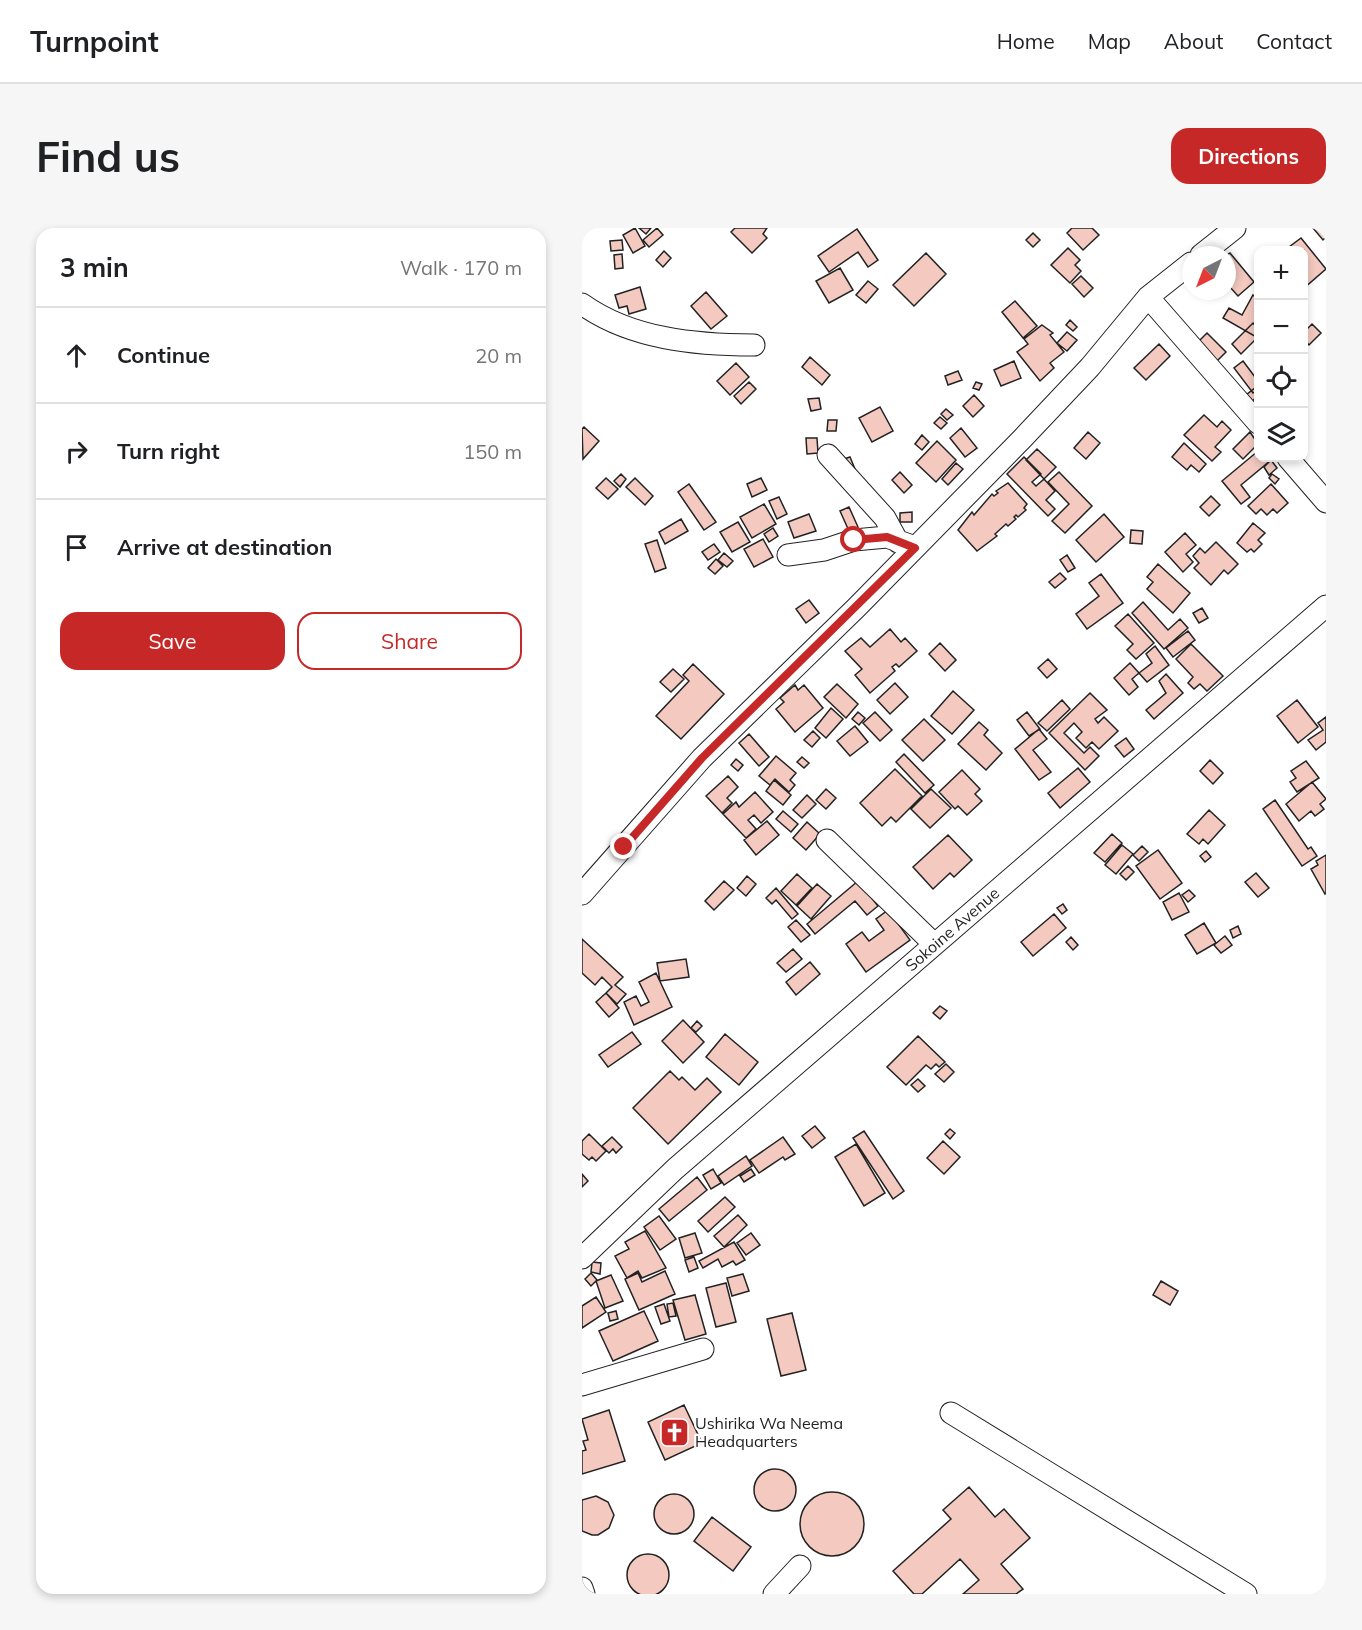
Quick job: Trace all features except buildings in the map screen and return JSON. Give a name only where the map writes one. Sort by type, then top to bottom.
[{"type":"street","points":[[1212,246],[1235,228]]},
{"type":"street","points":[[582,894],[702,758],[907,544],[1075,383],[1148,297],[1182,270]]},
{"type":"street","points":[[1148,297],[1254,418]]},
{"type":"street","points":[[582,304],[643,333],[684,341],[754,345]]},
{"type":"street","points":[[828,455],[907,544]]},
{"type":"street","points":[[1291,462],[1326,502]]},
{"type":"street","points":[[788,555],[824,550],[854,540],[887,537],[907,544]]},
{"type":"street","name":"Sokoine Avenue","points":[[582,1258],[675,1169],[1326,606]]},
{"type":"street","points":[[827,840],[934,945]]},
{"type":"street","points":[[582,1385],[703,1350]]},
{"type":"street","points":[[951,1413],[1246,1594]]},
{"type":"street","points":[[774,1594],[800,1566]]},
{"type":"street","points":[[582,1588],[584,1594]]},
{"type":"place","name":"Ushirika Wa Neema Headquarters","points":[[674,1432]]},
{"type":"route","points":[[624,847],[702,758],[857,608],[915,548],[887,537],[854,540]]}]
